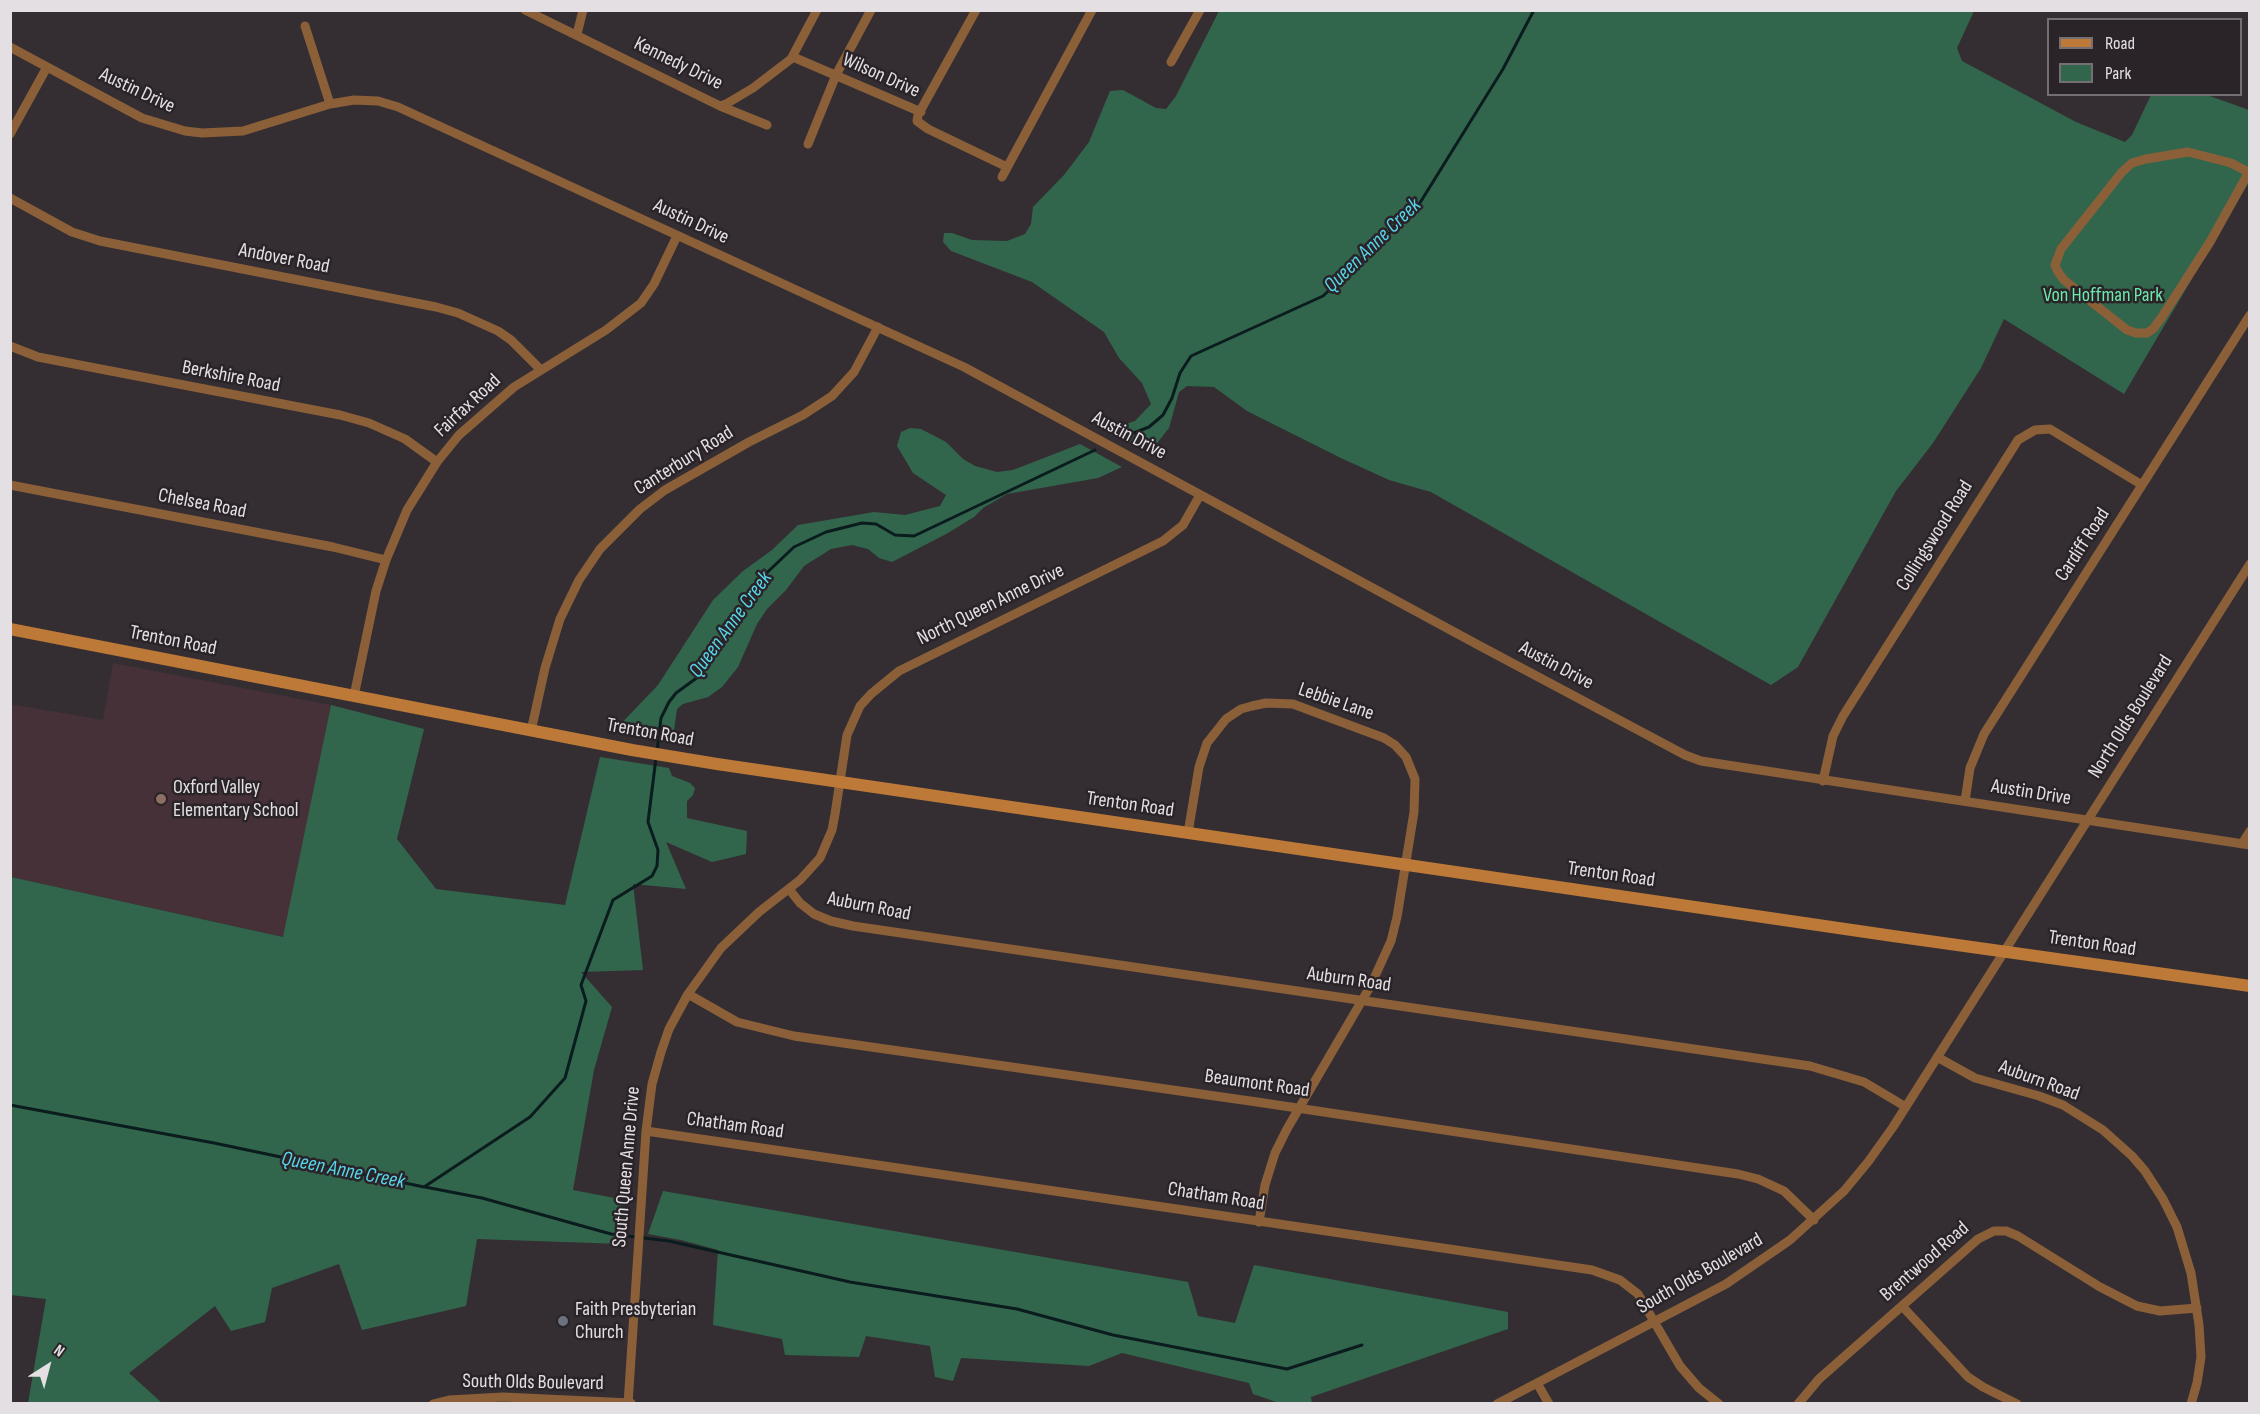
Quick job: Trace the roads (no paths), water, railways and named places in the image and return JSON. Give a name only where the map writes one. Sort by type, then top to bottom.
[{"type":"main road","name":"Trenton Road","points":[[10,629],[666,756],[1893,936],[2250,986]]},
{"type":"street","name":"Kennedy Drive","points":[[525,10],[720,106],[753,88],[793,57],[816,13]]},
{"type":"street","points":[[577,34],[583,10]]},
{"type":"street","points":[[804,10],[816,13]]},
{"type":"street","points":[[808,144],[836,75],[871,10]]},
{"type":"street","points":[[921,112],[976,10]]},
{"type":"street","points":[[1002,177],[1092,10]]},
{"type":"street","points":[[1171,62],[1200,10]]},
{"type":"street","points":[[305,26],[330,104]]},
{"type":"street","name":"Austin Drive","points":[[10,47],[142,118],[185,131],[202,133],[243,131],[330,104],[366,99],[398,107],[964,367],[1684,755],[1713,764],[2246,844]]},
{"type":"street","name":"Wilson Drive","points":[[793,57],[921,112],[917,121],[928,129],[1007,167]]},
{"type":"street","points":[[10,134],[47,67]]},
{"type":"street","points":[[720,106],[766,125]]},
{"type":"street","points":[[2188,152],[2231,162],[2249,171],[2210,242],[2162,317],[2147,333],[2127,330],[2064,280],[2058,272],[2055,265],[2061,249],[2122,172],[2132,164],[2146,159],[2188,152]]},
{"type":"street","name":"Andover Road","points":[[10,198],[72,232],[100,241],[458,313],[498,331],[523,351],[540,369]]},
{"type":"street","name":"Fairfax Road","points":[[354,696],[376,591],[386,560],[407,510],[437,462],[452,442],[514,387],[606,330],[640,303],[654,284],[677,236]]},
{"type":"street","name":"Cardiff Road","points":[[1965,801],[1970,768],[1984,734],[2250,315]]},
{"type":"street","name":"Canterbury Road","points":[[531,731],[544,668],[560,619],[579,580],[600,549],[640,508],[665,490],[749,442],[803,415],[832,396],[854,372],[878,327]]},
{"type":"street","name":"Berkshire Road","points":[[10,346],[38,357],[340,415],[369,423],[405,439],[437,462]]},
{"type":"street","name":"Collingswood Road","points":[[1823,781],[1833,736],[1843,716],[2018,440],[2035,430],[2050,429],[2142,485]]},
{"type":"street","name":"Chelsea Road","points":[[10,485],[333,547],[386,560]]},
{"type":"street","name":"North Queen Anne Drive","points":[[839,782],[847,735],[855,715],[871,694],[887,679],[932,653],[1163,541],[1183,525],[1200,495]]},
{"type":"street","name":"North Olds Boulevard","points":[[2004,950],[2250,564]]},
{"type":"street","name":"Lebbie Lane","points":[[1188,833],[1199,766],[1207,742],[1226,719],[1241,709],[1266,703],[1293,704],[1384,738],[1395,745],[1406,757],[1415,779],[1416,792],[1397,917],[1391,941],[1371,985],[1287,1129],[1270,1166],[1259,1222]]},
{"type":"street","name":"South Queen Anne Drive","points":[[629,1403],[646,1131],[652,1084],[661,1052],[669,1029],[688,994],[721,948],[744,925],[812,868],[828,841],[835,814],[839,782]]},
{"type":"street","points":[[2246,844],[2250,831]]},
{"type":"street","name":"Auburn Road","points":[[789,889],[800,903],[814,914],[853,926],[1810,1066],[1864,1082],[1906,1107]]},
{"type":"street","name":"South Olds Boulevard","points":[[1497,1404],[1726,1284],[1760,1263],[1814,1220],[1844,1191],[1868,1162],[1906,1107],[2004,950]]},
{"type":"street","name":"Beaumont Road","points":[[688,994],[737,1022],[770,1031],[1738,1174],[1758,1179],[1784,1191],[1814,1220]]},
{"type":"street","name":"Auburn Road","points":[[1937,1058],[1975,1078],[2029,1093],[2063,1106],[2103,1130],[2124,1149],[2157,1188],[2177,1227],[2191,1273],[2197,1308],[2201,1357],[2191,1404]]},
{"type":"street","name":"Chatham Road","points":[[646,1131],[1592,1270],[1611,1276],[1631,1287],[1647,1306],[1684,1372],[1719,1404]]},
{"type":"street","name":"Brentwood Road","points":[[1798,1404],[1819,1379],[1978,1239],[2000,1230],[2018,1236],[2100,1287],[2137,1306],[2160,1311],[2197,1308]]},
{"type":"street","points":[[1902,1306],[1968,1377],[2017,1404]]},
{"type":"street","points":[[1537,1383],[1549,1404]]},
{"type":"street","name":"South Olds Boulevard","points":[[433,1404],[459,1399],[629,1403]]},
{"type":"waterway","name":"Queen Anne Creek","points":[[1126,436],[1149,427],[1163,415],[1172,398],[1180,373],[1191,356],[1323,296],[1418,206],[1503,69],[1534,10]]},
{"type":"waterway","name":"Queen Anne Creek","points":[[657,751],[661,718],[669,702],[676,693],[698,677],[742,612],[757,582],[794,547],[826,532],[862,523],[876,524],[895,535],[914,536],[1095,450]]},
{"type":"waterway","name":"Queen Anne Creek","points":[[10,1105],[214,1143],[424,1187],[530,1117],[565,1078],[586,1001],[581,985],[613,900],[652,876],[657,866],[658,850],[648,822],[656,758]]},
{"type":"waterway","points":[[425,1187],[482,1198],[611,1234],[669,1241],[850,1282],[1017,1309],[1113,1335],[1287,1369],[1362,1345]]},
{"type":"place","name":"Oxford Valley Elementary School","points":[[161,799]]},
{"type":"place","name":"Faith Presbyterian Church","points":[[563,1321]]},
{"type":"park label","name":"Von Hoffman Park","points":[[2103,296]]}]
